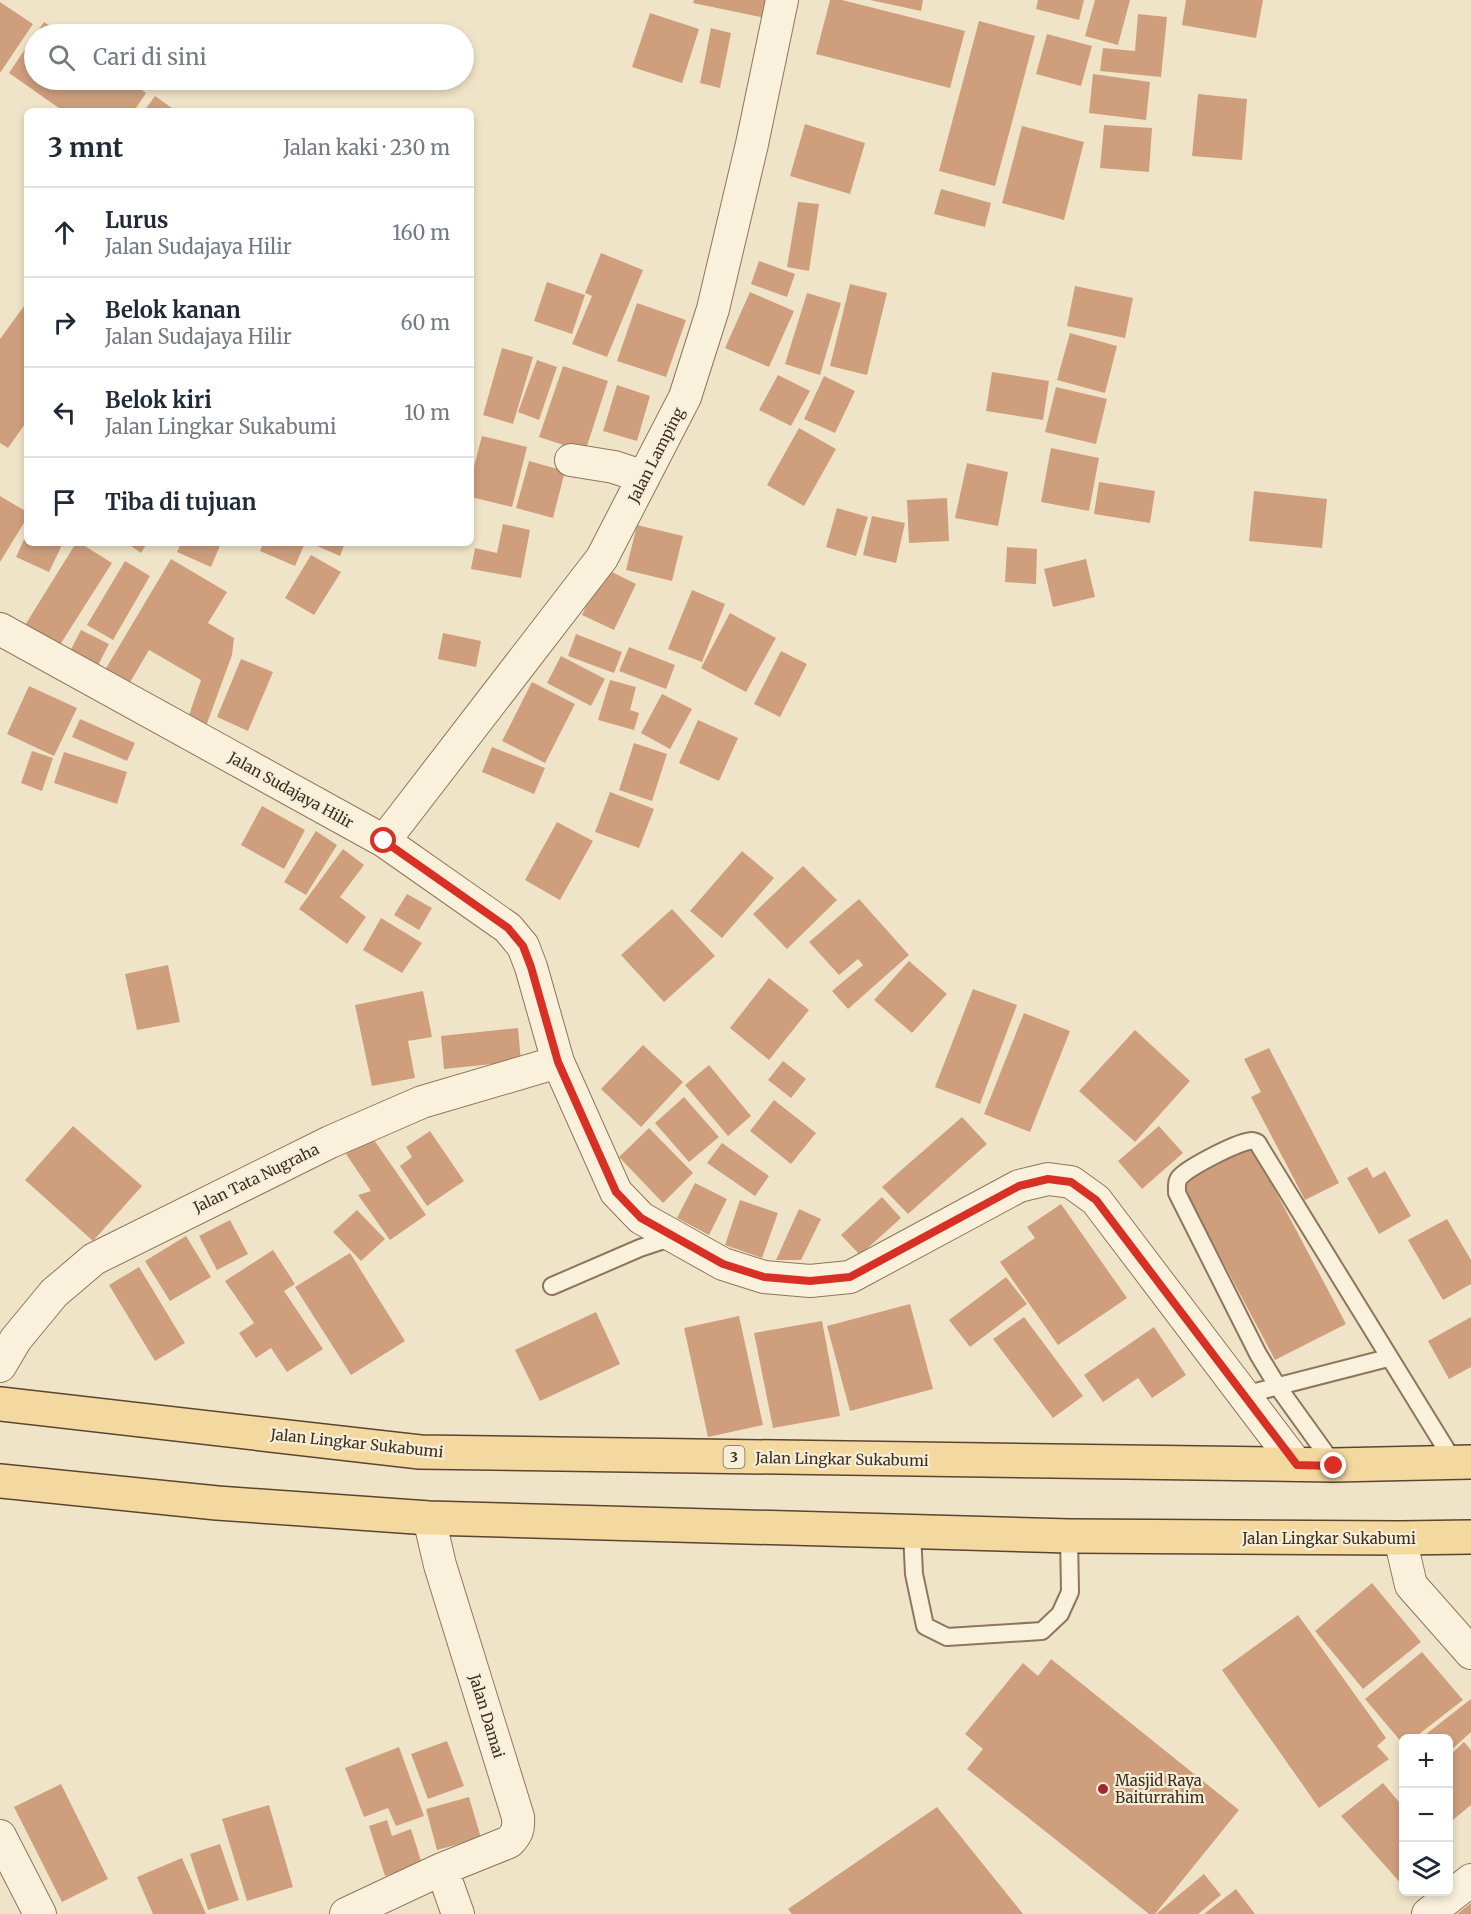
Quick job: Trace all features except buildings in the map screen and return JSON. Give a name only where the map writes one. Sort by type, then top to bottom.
[{"type":"main road","name":"Jalan Lingkar Sukabumi","points":[[0,1404],[420,1452],[1334,1466],[1463,1462]]},
{"type":"main road","name":"Jalan Lingkar Sukabumi","points":[[0,1481],[217,1503],[429,1518],[1069,1536],[1471,1537]]},
{"type":"street","name":"Jalan Lamping","points":[[384,841],[602,558],[685,397],[712,309],[752,144],[782,0]]},
{"type":"street","points":[[571,460],[614,467],[644,477]]},
{"type":"street","name":"Jalan Sudajaya Hilir","points":[[0,629],[384,841],[508,928],[523,946],[558,1062],[616,1192],[641,1218],[723,1264],[764,1277],[810,1281],[850,1277],[1019,1186],[1048,1179],[1071,1182],[1096,1200],[1297,1465]]},
{"type":"street","name":"Jalan Tata Nugraha","points":[[0,1366],[16,1339],[54,1293],[94,1259],[330,1142],[422,1102],[558,1062]]},
{"type":"street","name":"Jalan Damai","points":[[346,1914],[442,1869],[509,1842],[519,1827],[518,1817],[440,1565],[429,1518]]},
{"type":"street","points":[[1400,1538],[1411,1585],[1471,1653]]},
{"type":"street","points":[[0,1836],[40,1914]]},
{"type":"street","points":[[442,1869],[458,1914]]},
{"type":"street","points":[[1428,1914],[1471,1880]]},
{"type":"lane","points":[[1334,1466],[1278,1387],[1258,1354],[1177,1193],[1180,1177],[1200,1163],[1242,1143],[1252,1141],[1260,1147],[1388,1358],[1463,1462]]},
{"type":"lane","points":[[552,1286],[640,1248],[673,1238]]},
{"type":"lane","points":[[1244,1395],[1388,1358]]},
{"type":"lane","points":[[912,1532],[914,1574],[925,1626],[947,1637],[1042,1630],[1060,1614],[1070,1592],[1069,1536]]},
{"type":"place","name":"Masjid Raya Baiturrahim","points":[[1103,1789]]},
{"type":"route","points":[[384,841],[508,928],[523,946],[558,1062],[616,1192],[641,1218],[723,1264],[764,1277],[810,1281],[850,1277],[1019,1186],[1048,1179],[1071,1182],[1096,1200],[1297,1465],[1334,1466]]}]
